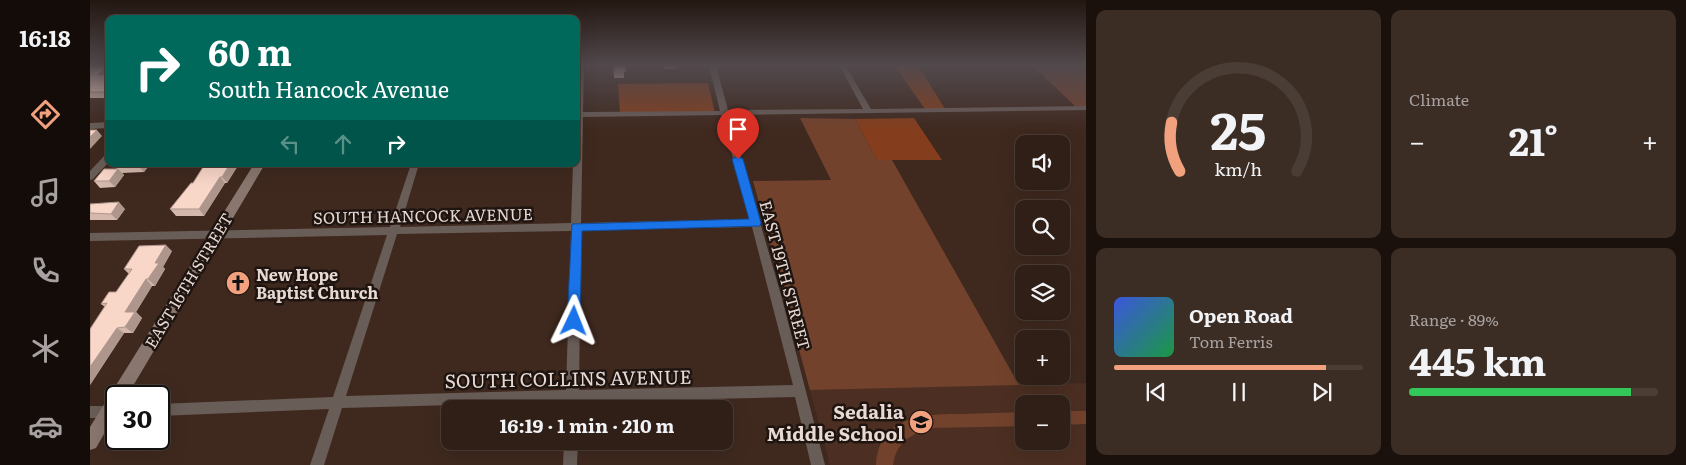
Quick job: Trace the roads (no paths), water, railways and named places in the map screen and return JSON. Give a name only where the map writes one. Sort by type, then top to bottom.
[{"type":"street","name":"EAST 19TH STREET","points":[[717,87],[756,223],[818,465]]},
{"type":"street","points":[[854,87],[868,111]]},
{"type":"street","points":[[580,116],[723,112],[1086,108]]},
{"type":"street","points":[[90,126],[105,125]]},
{"type":"street","points":[[90,177],[105,160]]},
{"type":"street","name":"EAST 16TH STREET","points":[[127,385],[257,167]]},
{"type":"street","points":[[317,465],[414,167]]},
{"type":"street","points":[[572,400],[577,167]]},
{"type":"street","name":"SOUTH HANCOCK AVENUE","points":[[90,237],[756,223]]},
{"type":"street","name":"SOUTH COLLINS AVENUE","points":[[613,400],[800,391]]},
{"type":"street","name":"SOUTH COLLINS AVENUE","points":[[170,410],[337,404],[441,403]]},
{"type":"street","points":[[90,412],[105,408]]},
{"type":"street","name":"EAST 16TH STREET","points":[[90,442],[105,420]]},
{"type":"street","points":[[570,465],[571,450]]},
{"type":"place","name":"New Hope Baptist Church","points":[[238,283]]},
{"type":"place","name":"Sedalia Middle School","points":[[921,422]]}]
